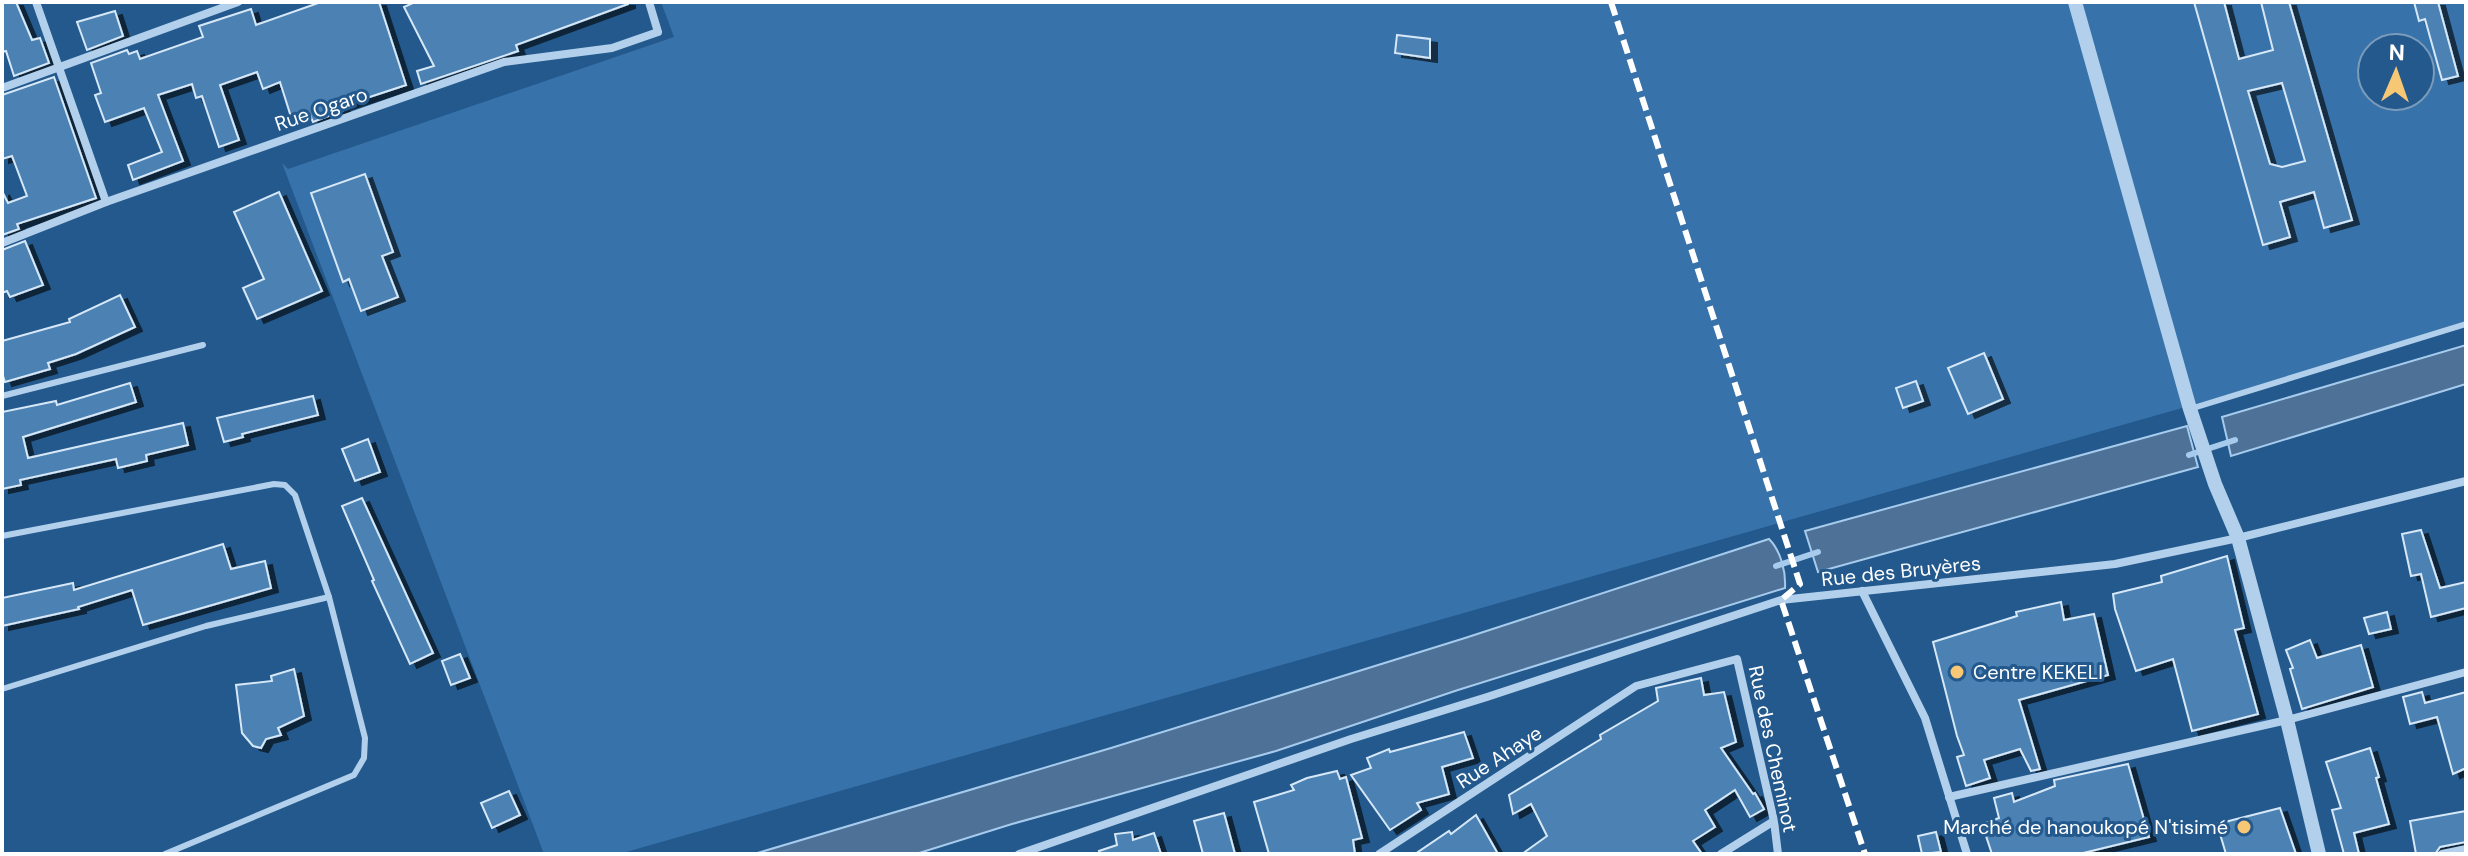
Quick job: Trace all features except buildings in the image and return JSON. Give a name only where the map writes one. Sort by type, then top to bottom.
[{"type":"street","points":[[36,2],[106,202]]},
{"type":"street","points":[[2,88],[238,2]]},
{"type":"street","name":"Rue Ogaro","points":[[2,243],[106,202],[504,62],[612,48],[658,32],[649,2]]},
{"type":"street","points":[[2075,2],[2192,414],[2215,484],[2238,538],[2319,854]]},
{"type":"street","name":"Rue des Bruyères","points":[[1019,854],[1351,739],[1781,600],[2115,564],[2238,538],[2466,481]]},
{"type":"street","points":[[1862,591],[1925,718],[1967,854]]},
{"type":"street","name":"Rue des Cheminot","points":[[1636,686],[1737,659],[1774,821],[1778,854]]},
{"type":"street","points":[[1949,797],[2287,720],[2466,672]]},
{"type":"street","name":"Rue Ahaye","points":[[1379,854],[1636,686]]},
{"type":"street","points":[[1721,854],[1774,821]]},
{"type":"street","points":[[2442,854],[2466,849]]},
{"type":"lane","points":[[2192,414],[2466,324]]},
{"type":"lane","points":[[2,396],[203,345]]},
{"type":"lane","points":[[2,536],[274,484],[285,485],[295,495],[329,597],[365,738],[364,758],[354,775],[165,854]]},
{"type":"lane","points":[[2,689],[206,626],[329,597]]},
{"type":"shaded area","points":[[661,2],[2466,2],[2466,327],[619,854],[544,854],[282,163],[288,169],[674,37]]},
{"type":"shaded area","points":[[2466,345],[2466,384],[2231,456],[2222,417]]},
{"type":"shaded area","points":[[2187,426],[2198,467],[1818,572],[1805,531]]},
{"type":"shaded area","points":[[1769,539],[1782,562],[1785,588],[1458,690],[1276,751],[1012,824],[916,854],[754,854],[1111,748]]},
{"type":"waterway","points":[[2189,455],[2235,440]]},
{"type":"waterway","points":[[1776,566],[1818,552]]},
{"type":"railway","points":[[1611,2],[1800,584],[1781,600],[1865,854]]},
{"type":"place","name":"Centre KEKELI","points":[[1957,672]]},
{"type":"place","name":"Marché de hanoukopé N'tisimé","points":[[2244,827]]}]
